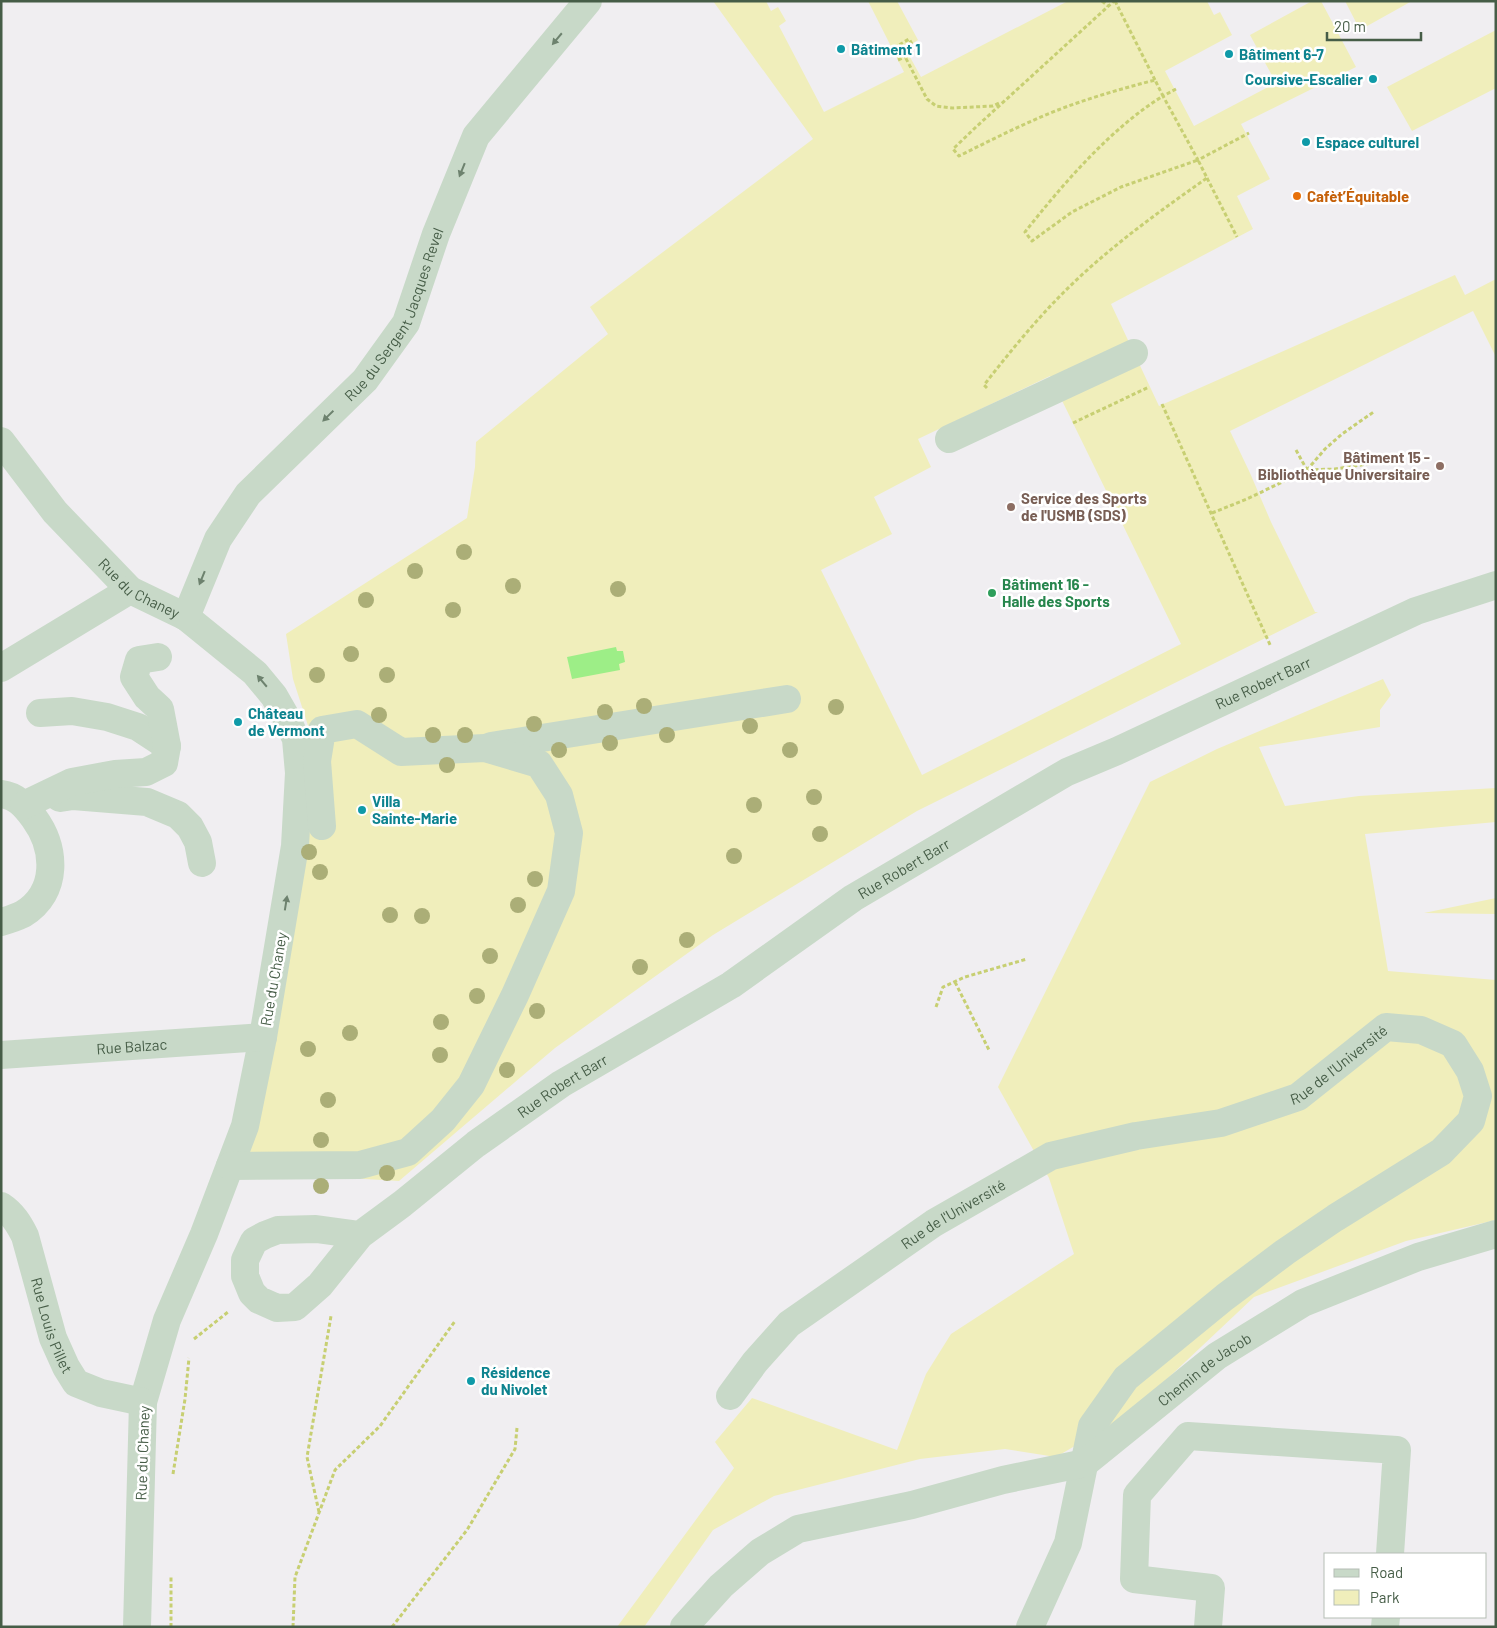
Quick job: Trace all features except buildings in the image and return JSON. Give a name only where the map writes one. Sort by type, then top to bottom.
[{"type":"street","name":"Rue du Sergent Jacques Revel","points":[[186,617],[218,539],[248,494],[364,380],[406,323],[436,234],[476,136],[588,1]]},
{"type":"street","points":[[949,439],[1134,354]]},
{"type":"street","name":"Rue du Chaney","points":[[1,441],[56,512],[130,590],[186,617],[255,674],[274,696],[296,739],[299,773],[295,846],[263,1037],[245,1126],[204,1234],[167,1320],[143,1402],[138,1627]]},
{"type":"street","name":"Rue Robert Barr","points":[[252,1293],[260,1300],[277,1308],[295,1307],[320,1285],[360,1235],[402,1204],[476,1144],[561,1084],[731,985],[853,898],[1067,772],[1117,751],[1416,611],[1496,585]]},
{"type":"street","points":[[1,668],[130,590]]},
{"type":"street","points":[[13,800],[72,782],[115,774],[146,772],[164,762],[168,746],[160,709],[147,697],[134,677],[139,660],[158,657]]},
{"type":"street","points":[[322,826],[317,761],[322,730],[357,724],[401,752],[485,748],[787,699]]},
{"type":"street","points":[[40,713],[72,711],[107,717],[138,727],[168,746]]},
{"type":"street","points":[[230,1166],[360,1165],[408,1152],[443,1120],[471,1085],[515,996],[561,891],[569,833],[559,795],[539,764],[485,748]]},
{"type":"street","points":[[13,800],[73,796],[147,802],[178,815],[190,827],[198,842],[202,862]]},
{"type":"street","points":[[1,922],[23,914],[35,904],[47,886],[52,868],[43,830],[13,800]]},
{"type":"street","name":"Rue de l'Université","points":[[730,1396],[755,1362],[789,1324],[934,1223],[1051,1156],[1136,1136],[1221,1123],[1298,1097],[1386,1027],[1421,1030],[1453,1044],[1470,1071],[1478,1096],[1472,1121],[1441,1152],[1335,1218],[1285,1252],[1225,1297],[1126,1378],[1092,1426],[1085,1463]]},
{"type":"street","name":"Rue Balzac","points":[[1,1055],[263,1037]]},
{"type":"street","name":"Rue Louis Pillet","points":[[1,1206],[10,1212],[25,1236],[53,1338],[76,1384],[101,1393],[143,1402]]},
{"type":"street","points":[[252,1293],[245,1276],[245,1260],[254,1241],[265,1235],[278,1230],[316,1229],[360,1235]]},
{"type":"street","name":"Chemin de Jacob","points":[[1085,1463],[1216,1356],[1303,1304],[1418,1258],[1496,1234]]},
{"type":"street","points":[[1208,1627],[1211,1588],[1134,1579],[1137,1495],[1188,1436],[1397,1450],[1390,1553]]},
{"type":"street","points":[[684,1627],[721,1586],[760,1552],[798,1529],[912,1505],[1003,1480],[1085,1463],[1068,1543],[1030,1627]]},
{"type":"path","points":[[1102,1],[1108,6]]},
{"type":"path","points":[[1155,80],[1063,108],[1006,132],[959,156],[953,149],[1114,1],[1237,237]]},
{"type":"path","points":[[912,44],[909,39],[899,45],[927,99],[936,106],[952,108],[993,106],[1005,100]]},
{"type":"path","points":[[898,60],[905,56]]},
{"type":"path","points":[[1176,90],[1144,107],[1076,172],[1025,232],[1032,241],[1072,212],[1121,187],[1198,160],[1249,133]]},
{"type":"path","points":[[989,391],[984,385],[1008,354],[1064,292],[1143,224],[1207,178]]},
{"type":"path","points":[[1073,423],[1149,387]]},
{"type":"path","points":[[1162,404],[1283,672]]},
{"type":"path","points":[[1212,513],[1247,499],[1307,470],[1331,444],[1376,411]]},
{"type":"path","points":[[1296,450],[1307,470]]},
{"type":"path","points":[[1307,470],[1334,469],[1399,459]]},
{"type":"path","points":[[936,1007],[943,987],[1027,959]]},
{"type":"path","points":[[955,982],[989,1050]]},
{"type":"path","points":[[191,1341],[252,1293]]},
{"type":"path","points":[[320,1512],[307,1457],[332,1310]]},
{"type":"path","points":[[293,1627],[295,1578],[335,1470],[380,1426],[455,1321]]},
{"type":"path","points":[[173,1475],[185,1399],[190,1351]]},
{"type":"path","points":[[392,1627],[467,1530],[514,1449],[517,1428]]},
{"type":"path","points":[[171,1570],[171,1627]]},
{"type":"green space","points":[[713,1],[766,1],[771,11],[778,7],[786,21],[779,26],[824,112],[904,72],[868,1],[897,1],[918,40],[905,48],[921,77],[1068,1],[1207,1],[1214,15],[1220,12],[1232,35],[1165,71],[1194,126],[1276,83],[1250,35],[1312,1],[1321,1],[1356,67],[1241,124],[1270,179],[1237,196],[1253,229],[1111,304],[1159,406],[1455,275],[1465,295],[1496,279],[1496,357],[1473,311],[1230,431],[1271,522],[1315,612],[1318,612],[917,811],[713,935],[555,1048],[399,1181],[244,1172],[313,741],[293,679],[286,634],[467,518],[475,467],[476,442],[608,334],[590,307],[813,139]],"holes":[[[1050,376],[1181,644],[922,775],[821,570],[892,534],[874,497],[931,467],[918,439]]]},
{"type":"green space","points":[[1345,1],[1412,1],[1360,30]]},
{"type":"green space","points":[[1496,30],[1496,88],[1412,131],[1387,87]]},
{"type":"green space","points":[[1383,679],[1391,695],[1380,710],[1380,727],[1259,747],[1285,806],[1359,796],[1496,788],[1496,822],[1365,834],[1388,971],[1496,980],[1496,1220],[1406,1241],[1254,1297],[1131,1413],[1056,1457],[1005,1449],[920,1459],[774,1496],[713,1530],[644,1627],[617,1627],[734,1468],[715,1442],[752,1398],[897,1450],[926,1374],[951,1334],[1074,1254],[1049,1178],[998,1087],[1150,782],[1217,749]]},
{"type":"green space","points":[[1496,898],[1496,914],[1424,913]]},
{"type":"shaded area","points":[[616,647],[617,651],[623,651],[625,662],[619,664],[620,670],[572,679],[567,657]]},
{"type":"place","name":"Bâtiment 1","points":[[841,49]]},
{"type":"place","name":"Bâtiment 6-7","points":[[1229,54]]},
{"type":"place","name":"Coursive-Escalier","points":[[1373,79]]},
{"type":"place","name":"Espace culturel","points":[[1306,142]]},
{"type":"place","name":"Cafèt’Équitable","points":[[1297,196]]},
{"type":"place","name":"Bâtiment 15 - Bibliothèque Universitaire","points":[[1440,466]]},
{"type":"place","name":"Service des Sports de l'USMB (SDS)","points":[[1011,507]]},
{"type":"place","name":"Bâtiment 16 - Halle des Sports","points":[[992,593]]},
{"type":"place","name":"Château de Vermont","points":[[238,722]]},
{"type":"place","name":"Villa Sainte-Marie","points":[[362,810]]},
{"type":"place","name":"Résidence du Nivolet","points":[[471,1381]]}]
